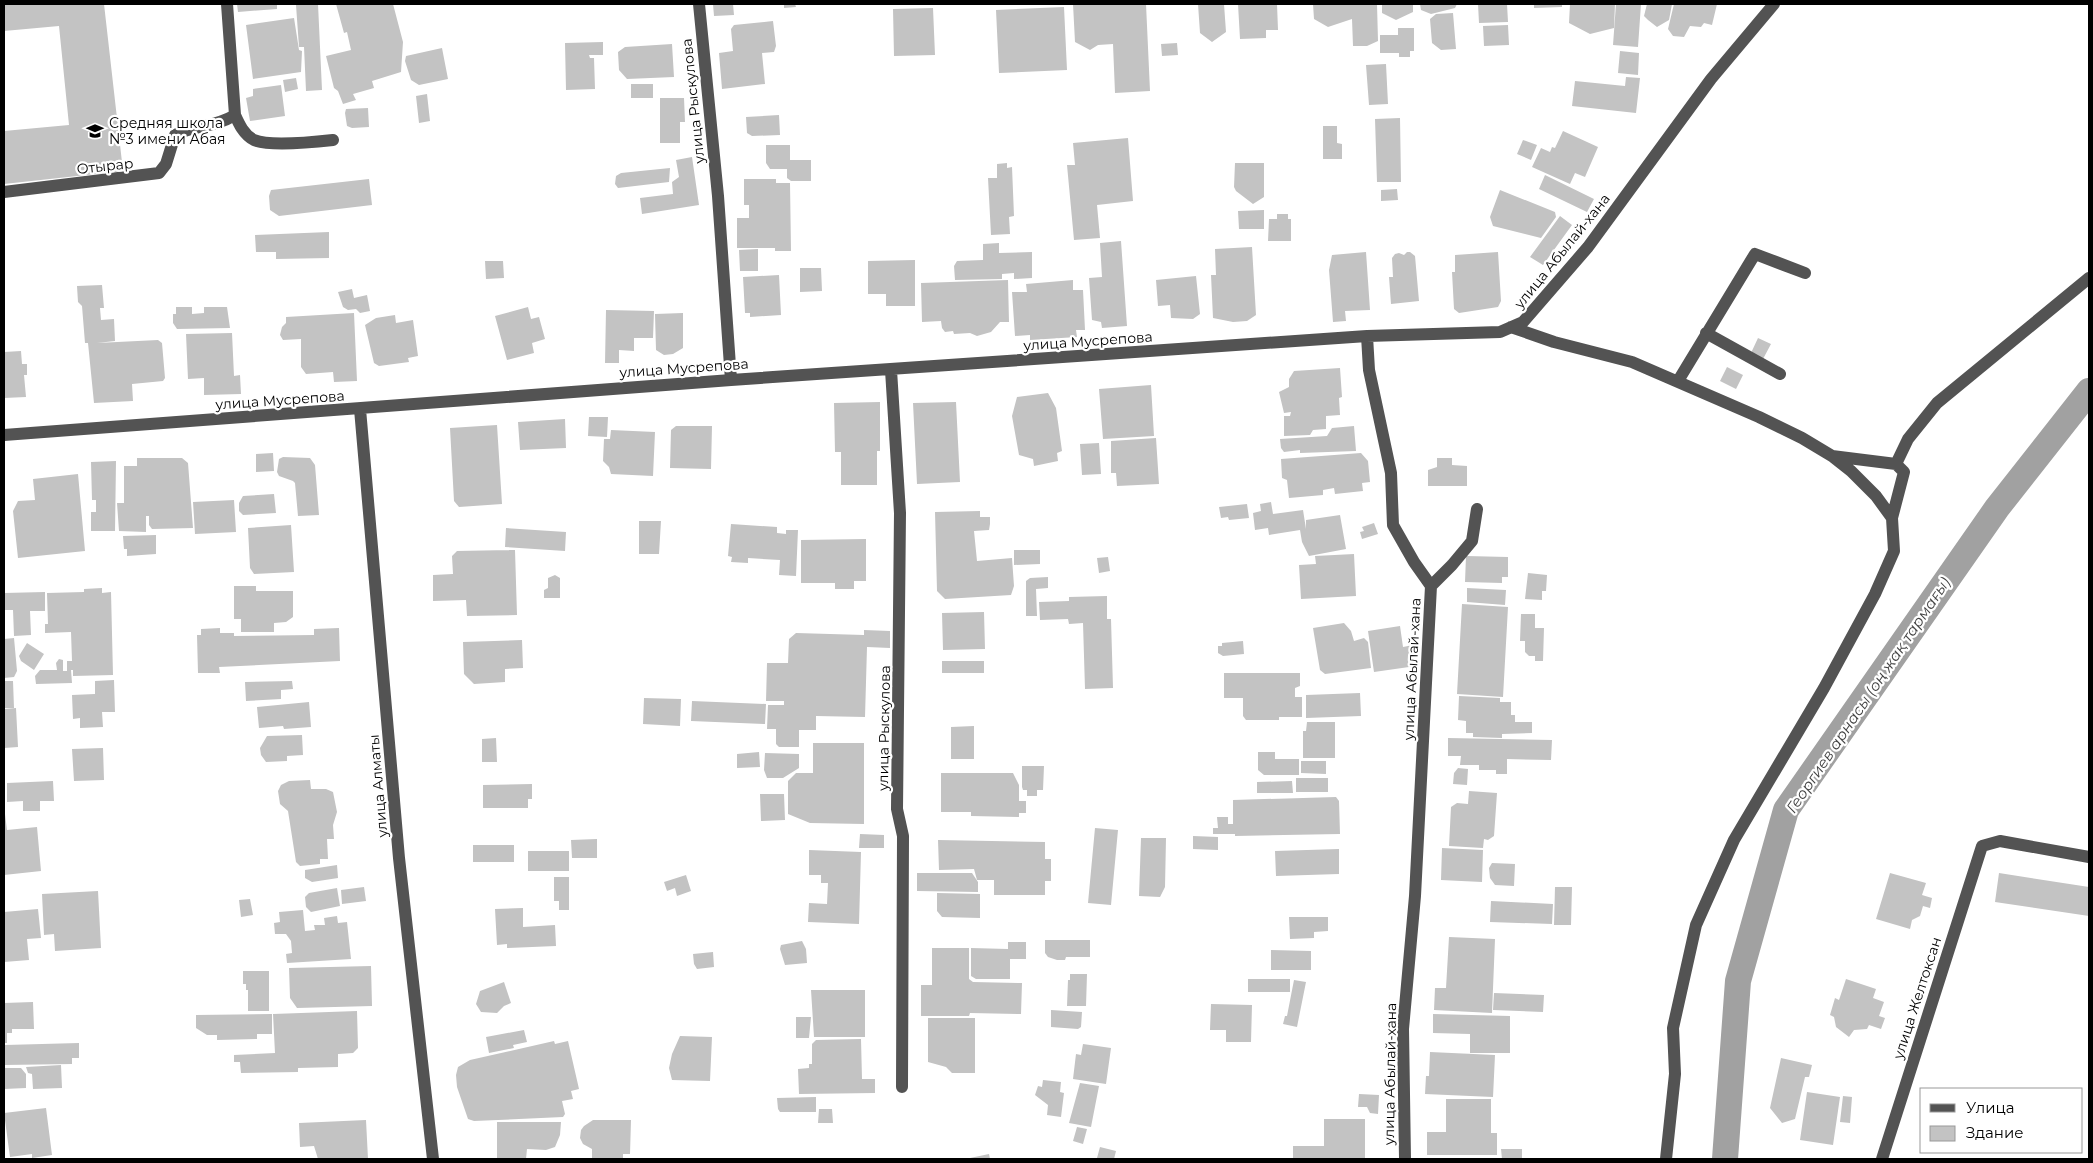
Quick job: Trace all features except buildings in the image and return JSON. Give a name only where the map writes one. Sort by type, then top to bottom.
[{"type":"street","points":[[227,4],[235,115],[241,128],[254,140],[293,144],[333,140]]},
{"type":"street","name":"улица Рыскулова","points":[[699,4],[718,196],[731,380]]},
{"type":"street","name":"улица Абылай-хана","points":[[1405,1159],[1403,1029],[1415,896],[1431,586],[1414,562],[1393,525],[1391,473],[1369,370],[1367,336],[1500,332],[1524,322],[1588,248],[1711,79],[1774,4]]},
{"type":"street","name":"Отырар","points":[[4,192],[160,173],[166,164],[175,136],[182,131],[222,123],[235,115]]},
{"type":"street","points":[[1678,381],[1755,254],[1805,273]]},
{"type":"street","points":[[1896,464],[1908,439],[1937,403],[2089,278]]},
{"type":"street","points":[[1511,327],[1554,342],[1632,362],[1802,438],[1832,456],[1876,496],[1892,518]]},
{"type":"street","points":[[1706,333],[1780,374]]},
{"type":"street","name":"улица Мусрепова","points":[[4,435],[731,380],[1367,336]]},
{"type":"street","name":"улица Рыскулова","points":[[891,370],[900,513],[897,809],[903,836],[902,1087]]},
{"type":"street","name":"улица Алматы","points":[[360,409],[399,858],[434,1159]]},
{"type":"street","points":[[1666,1159],[1675,1074],[1673,1028],[1696,924],[1734,840],[1824,688],[1875,594],[1894,551],[1892,518],[1904,472],[1896,464],[1832,456]]},
{"type":"street","points":[[1431,586],[1472,541],[1477,509]]},
{"type":"street","name":"улица Желтоксан","points":[[1882,1159],[1982,846],[2000,841],[2089,857]]},
{"type":"waterway","name":"Георгиев арнасы (оң жақ тармағы)","points":[[1725,1159],[1738,981],[1786,810],[1997,508],[2089,391]]},
{"type":"place","name":"Средняя школа №3 имени Абая","points":[[95,131]]}]
